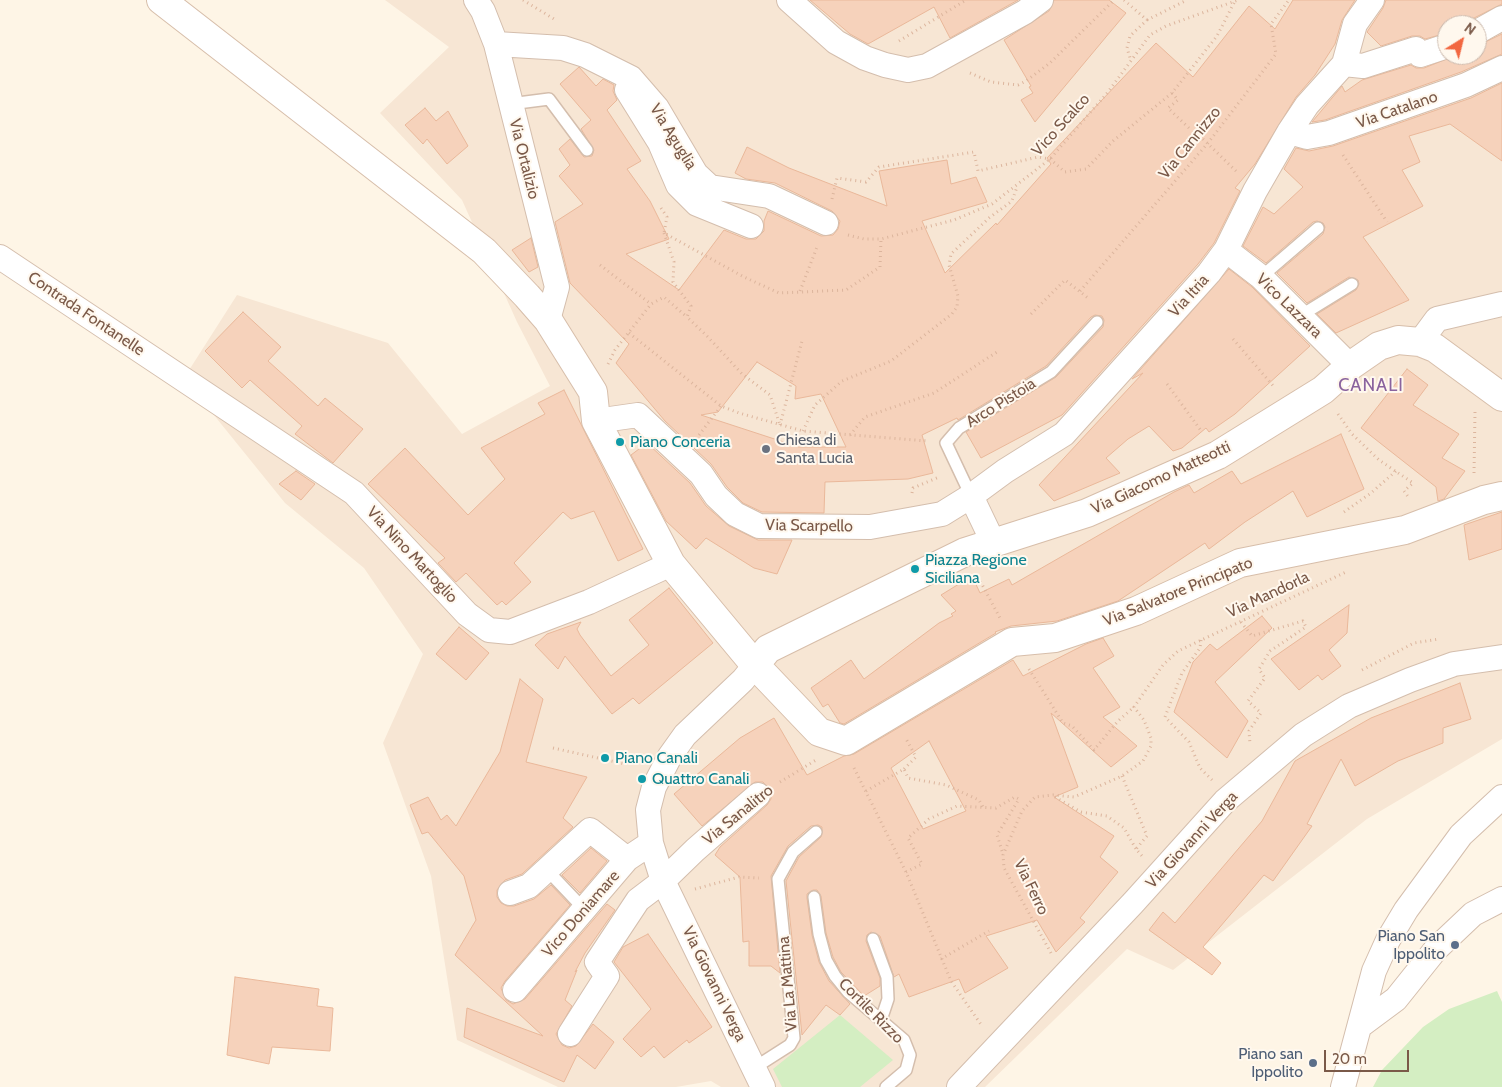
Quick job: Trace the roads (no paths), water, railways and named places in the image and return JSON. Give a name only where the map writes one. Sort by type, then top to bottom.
[{"type":"main road","points":[[161,0],[484,251],[548,320],[593,392],[596,421],[671,564],[755,665],[768,649],[965,552],[994,544]]},
{"type":"main road","name":"Via Giacomo Matteotti","points":[[994,544],[1073,518],[1218,454],[1323,390],[1350,366],[1379,346],[1398,340],[1420,342],[1435,348],[1502,397]]},
{"type":"main road","name":"Via Salvatore Principato","points":[[755,665],[818,732],[846,742],[1012,642],[1055,638],[1136,611],[1240,563],[1405,530],[1493,498]]},
{"type":"street","name":"Via Ortalizio","points":[[476,0],[484,11],[496,44],[556,287],[548,320]]},
{"type":"street","points":[[789,0],[836,42],[865,58],[885,66],[908,70],[927,66],[1025,12],[1041,0]]},
{"type":"street","name":"Via Itria","points":[[971,496],[1005,471],[1064,434],[1209,273],[1226,250],[1255,191],[1289,132],[1307,105],[1344,64],[1355,24],[1372,0]]},
{"type":"street","points":[[1487,26],[1502,18]]},
{"type":"street","name":"Via Aguglia","points":[[496,44],[563,48],[597,61],[631,78],[657,108],[696,174],[710,187],[769,196],[826,222]]},
{"type":"street","points":[[1344,64],[1363,66],[1416,49],[1420,55],[1437,49]]},
{"type":"street","points":[[597,61],[625,86],[660,143],[678,185],[697,204],[751,226]]},
{"type":"street","name":"Via Catalano","points":[[1289,132],[1307,137],[1329,133],[1466,85],[1502,68]]},
{"type":"street","name":"Vico Lazzara","points":[[1226,250],[1260,277],[1350,366]]},
{"type":"street","name":"Contrada Fontanelle","points":[[0,257],[171,371]]},
{"type":"street","points":[[1420,342],[1437,319],[1502,304]]},
{"type":"street","name":"Via Nino Martoglio","points":[[171,371],[354,493],[467,614],[489,630],[510,632],[589,602],[671,564]]},
{"type":"street","name":"Via Scarpello","points":[[596,421],[638,415],[701,474],[716,496],[735,514],[758,526],[870,527],[942,514],[971,496]]},
{"type":"street","points":[[971,496],[994,544]]},
{"type":"street","name":"Via Giovanni Verga","points":[[959,1087],[1133,903],[1224,801],[1303,735],[1349,706],[1410,680],[1454,664],[1502,657]]},
{"type":"street","points":[[667,889],[651,843],[648,810],[654,787],[670,756],[685,735],[743,680],[755,665]]},
{"type":"street","name":"Via Sanalitro","points":[[570,1034],[607,976],[597,962],[638,900],[667,889],[695,850],[758,795]]},
{"type":"street","points":[[1343,1087],[1374,971],[1388,940],[1406,910],[1461,835],[1502,797]]},
{"type":"street","points":[[510,893],[529,886],[590,830],[627,859]]},
{"type":"street","name":"Vico Doniamare","points":[[515,990],[627,859],[651,843]]},
{"type":"street","name":"Via Giovanni Verga","points":[[667,889],[759,1078]]},
{"type":"street","points":[[1361,1025],[1396,999],[1436,948],[1474,914],[1502,899]]},
{"type":"lane","points":[[510,104],[549,99],[587,150]]},
{"type":"lane","points":[[1260,277],[1318,228]]},
{"type":"lane","points":[[1300,316],[1352,284]]},
{"type":"lane","name":"Arco Pistoia","points":[[971,496],[946,443],[959,428],[1051,372],[1098,322]]},
{"type":"lane","name":"Via La Mattina","points":[[759,1078],[790,1045],[794,1038],[778,879],[793,852],[816,832]]},
{"type":"lane","points":[[548,870],[584,909]]},
{"type":"lane","name":"Cortile Rizzo","points":[[814,897],[819,934],[826,960],[848,992],[904,1040],[910,1055],[906,1070],[886,1087]]},
{"type":"lane","points":[[873,939],[887,977],[888,1000],[881,1020]]},
{"type":"place","name":"Piano Conceria","points":[[620,442]]},
{"type":"place","name":"Chiesa di Santa Lucia","points":[[766,449]]},
{"type":"place","name":"Piazza Regione Siciliana","points":[[915,569]]},
{"type":"place","name":"Piano Canali","points":[[605,758]]},
{"type":"place","name":"Quattro Canali","points":[[642,779]]},
{"type":"place","name":"Piano San Ippolito","points":[[1455,945]]},
{"type":"place","name":"Piano san Ippolito","points":[[1313,1063]]},
{"type":"district","name":"CANALI","points":[[1371,386]]}]
